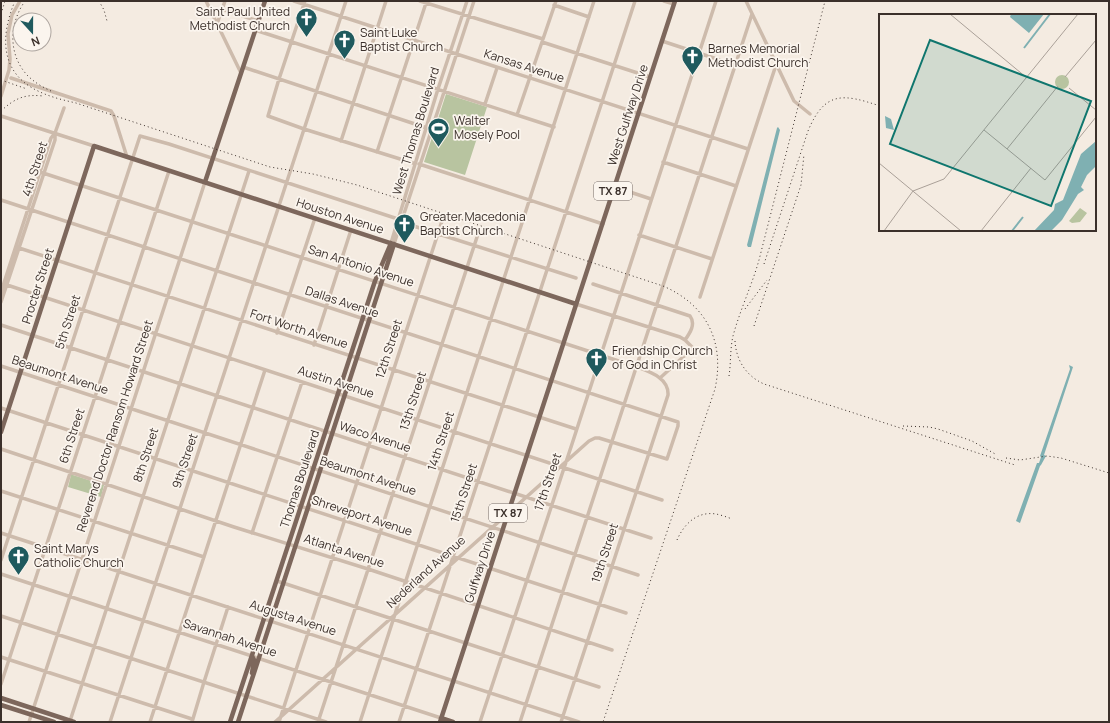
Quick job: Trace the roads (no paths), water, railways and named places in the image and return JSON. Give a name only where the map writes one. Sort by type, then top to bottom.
[{"type":"main road","points":[[205,182],[265,1]]},
{"type":"main road","name":"West Gulfway Drive","points":[[576,304],[675,3]]},
{"type":"main road","name":"Houston Avenue","points":[[94,146],[576,304]]},
{"type":"main road","name":"Procter Street","points":[[1,432],[94,146]]},
{"type":"main road","name":"Thomas Boulevard","points":[[230,722],[362,319],[375,281],[393,244]]},
{"type":"main road","name":"Thomas Boulevard","points":[[238,722],[357,359],[393,244]]},
{"type":"main road","name":"Gulfway Drive","points":[[440,720],[576,304]]},
{"type":"main road","points":[[259,658],[257,655],[260,633]]},
{"type":"main road","points":[[252,656],[254,660],[252,681]]},
{"type":"main road","points":[[1,698],[71,722]]},
{"type":"main road","points":[[1,705],[54,722]]},
{"type":"main road","name":"Savannah Avenue","points":[[440,720],[453,722]]},
{"type":"street","points":[[1,96],[9,70],[10,59],[8,34],[12,15],[20,1]]},
{"type":"street","points":[[206,1],[241,73]]},
{"type":"street","points":[[217,24],[225,1]]},
{"type":"street","name":"Kansas Avenue","points":[[294,1],[305,3],[497,68],[748,149]]},
{"type":"street","name":"9th Street","points":[[110,722],[346,1]]},
{"type":"street","points":[[341,141],[386,1]]},
{"type":"street","points":[[420,1],[469,16],[650,78]]},
{"type":"street","name":"West Thomas Boulevard","points":[[393,244],[438,90],[467,1]]},
{"type":"street","name":"West Thomas Boulevard","points":[[416,163],[444,91],[474,1]]},
{"type":"street","name":"14th Street","points":[[360,722],[392,618],[406,582],[594,1]]},
{"type":"street","name":"15th Street","points":[[456,557],[466,518],[502,406],[635,1]]},
{"type":"street","points":[[664,1],[675,3]]},
{"type":"street","name":"17th Street","points":[[480,722],[562,467],[566,461],[716,1]]},
{"type":"street","points":[[746,1],[794,101],[810,114]]},
{"type":"street","points":[[305,3],[268,116],[341,141],[416,163],[603,224]]},
{"type":"street","points":[[377,152],[426,3]]},
{"type":"street","points":[[517,115],[555,3],[589,17]]},
{"type":"street","points":[[222,9],[258,21]]},
{"type":"street","points":[[520,722],[752,14]]},
{"type":"street","points":[[255,30],[554,127]]},
{"type":"street","points":[[662,41],[735,65]]},
{"type":"street","points":[[700,297],[776,65]]},
{"type":"street","points":[[243,68],[427,128]]},
{"type":"street","points":[[485,104],[497,68]]},
{"type":"street","points":[[11,78],[111,111],[127,157]]},
{"type":"street","name":"4th Street","points":[[1,302],[5,284],[42,173],[51,138],[55,133],[64,108]]},
{"type":"street","name":"Houston Avenue","points":[[1,116],[94,146]]},
{"type":"street","name":"5th Street","points":[[1,560],[140,136],[213,159]]},
{"type":"street","points":[[213,159],[474,246],[576,278]]},
{"type":"street","points":[[663,162],[736,186]]},
{"type":"street","name":"6th Street","points":[[1,684],[169,171]]},
{"type":"street","name":"8th Street","points":[[71,722],[82,683],[249,171]]},
{"type":"street","name":"San Antonio Avenue","points":[[42,173],[637,367],[660,378],[669,390]]},
{"type":"street","name":"Reverend Doctor Ransom Howard Street","points":[[29,722],[205,182]]},
{"type":"street","points":[[614,187],[651,199]]},
{"type":"street","name":"Dallas Avenue","points":[[1,200],[678,422],[667,460],[648,454]]},
{"type":"street","points":[[277,333],[315,218]]},
{"type":"street","name":"12th Street","points":[[279,722],[417,295],[444,218]]},
{"type":"street","points":[[314,345],[351,230]]},
{"type":"street","name":"13th Street","points":[[319,721],[479,231]]},
{"type":"street","points":[[639,235],[712,259]]},
{"type":"street","name":"Fort Worth Avenue","points":[[18,247],[576,430]]},
{"type":"street","name":"4th Street","points":[[1,292],[5,284]]},
{"type":"street","name":"Austin Avenue","points":[[5,284],[662,500]]},
{"type":"street","points":[[593,284],[690,316],[693,320],[693,326],[685,340]]},
{"type":"street","name":"Houston Avenue","points":[[576,304],[685,340],[693,348],[660,378]]},
{"type":"street","name":"Waco Avenue","points":[[1,325],[651,538]]},
{"type":"street","name":"Beaumont Avenue","points":[[1,366],[638,575]]},
{"type":"street","points":[[150,722],[265,370]]},
{"type":"street","points":[[252,532],[302,382]]},
{"type":"street","name":"19th Street","points":[[561,722],[669,390]]},
{"type":"street","name":"Shreveport Avenue","points":[[1,408],[626,613]]},
{"type":"street","points":[[566,461],[592,439],[599,438],[648,454]]},
{"type":"street","name":"Atlanta Avenue","points":[[1,449],[612,650]]},
{"type":"street","name":"Nederland Avenue","points":[[275,722],[356,648],[392,618],[456,557],[562,467]]},
{"type":"street","points":[[1,491],[204,557]]},
{"type":"street","name":"Augusta Avenue","points":[[1,532],[579,722]]},
{"type":"street","points":[[399,722],[451,563]]},
{"type":"street","name":"Savannah Avenue","points":[[1,574],[404,706],[440,720]]},
{"type":"street","points":[[277,581],[599,687]]},
{"type":"street","points":[[1,657],[155,707],[192,721],[228,607]]},
{"type":"street","points":[[1,616],[319,721],[326,722]]},
{"type":"water","points":[[778,127],[780,130],[751,247],[748,247],[747,245]]},
{"type":"water","points":[[1069,365],[1073,367],[1044,455],[1046,456],[1040,466],[1020,523],[1016,521],[1037,463],[1039,463],[1040,456],[1070,369]]},
{"type":"railway","points":[[1,14],[5,1]]},
{"type":"railway","points":[[15,1],[7,27],[6,40],[10,64],[16,74],[25,83],[38,91],[270,167],[313,174],[357,185],[663,286],[678,294],[691,304],[701,315],[709,327],[715,341],[717,356],[715,389],[603,722]]},
{"type":"railway","points":[[25,1],[16,19],[14,29],[13,39],[16,58],[21,67],[32,80],[51,91]]},
{"type":"railway","points":[[99,1],[104,10],[107,21]]},
{"type":"railway","points":[[729,376],[733,336],[759,260],[825,1]]},
{"type":"railway","points":[[1,80],[27,89]]},
{"type":"railway","points":[[1,111],[11,103],[25,96],[43,96]]},
{"type":"railway","points":[[764,264],[808,131],[821,108],[829,102],[846,98],[856,99],[879,106]]},
{"type":"railway","points":[[754,326],[801,185],[804,154]]},
{"type":"railway","points":[[745,309],[767,280]]},
{"type":"railway","points":[[735,341],[737,355],[743,367],[752,377],[764,384],[1015,465]]},
{"type":"railway","points":[[903,426],[929,427],[938,429],[972,441],[997,455]]},
{"type":"railway","points":[[1006,458],[1020,460],[1047,456],[1061,458],[1109,473]]},
{"type":"railway","points":[[677,540],[687,524],[697,517],[716,514],[732,519]]},
{"type":"place","name":"Saint Paul United Methodist Church","points":[[306,38]]},
{"type":"place","name":"Saint Luke Baptist Church","points":[[344,60]]},
{"type":"place","name":"Barnes Memorial Methodist Church","points":[[692,76]]},
{"type":"place","name":"Walter Mosely Pool","points":[[439,148]]},
{"type":"place","name":"Greater Macedonia Baptist Church","points":[[404,244]]},
{"type":"place","name":"Friendship Church of God in Christ","points":[[597,378]]},
{"type":"place","name":"Saint Marys Catholic Church","points":[[19,576]]}]
